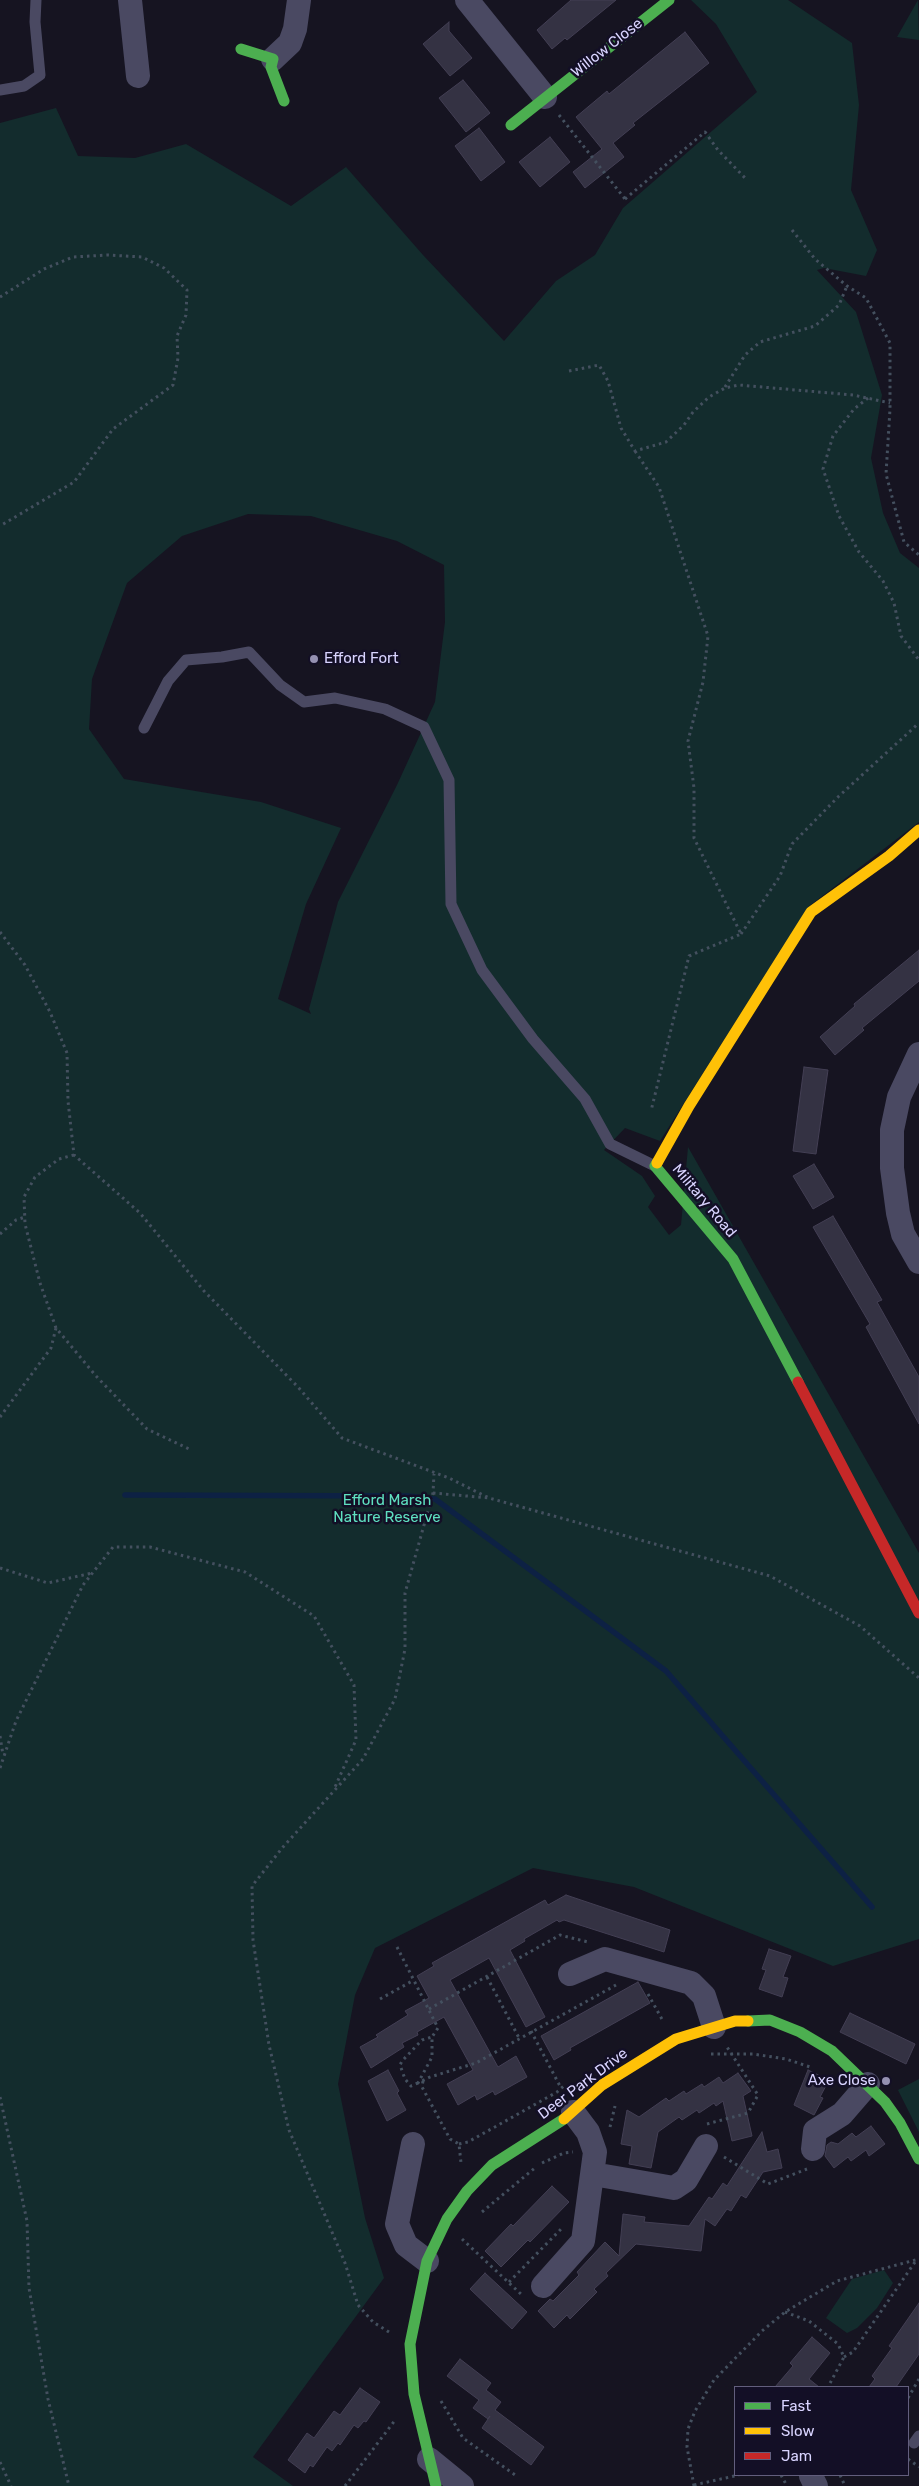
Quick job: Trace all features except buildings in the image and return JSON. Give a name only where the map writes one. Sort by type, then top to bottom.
[{"type":"street","points":[[130,0],[146,44],[138,76]]},
{"type":"street","points":[[284,101],[271,67],[273,58],[290,43],[295,29],[299,0]]},
{"type":"street","points":[[467,0],[544,96]]},
{"type":"street","name":"Willow Close","points":[[511,125],[544,96],[669,0]]},
{"type":"street","points":[[241,49],[273,58]]},
{"type":"street","name":"Military Road","points":[[919,830],[889,856],[811,912],[694,1098],[655,1166],[733,1259],[919,1613]]},
{"type":"street","points":[[919,1054],[899,1097],[892,1130],[892,1168],[898,1213],[903,1234],[919,1262]]},
{"type":"street","points":[[570,1974],[605,1959],[691,1983],[704,1996],[717,2036]]},
{"type":"street","name":"Deer Park Drive","points":[[436,2486],[414,2394],[410,2344],[427,2261],[445,2224],[461,2200],[492,2166],[574,2112],[602,2085],[673,2040],[717,2036],[735,2021],[770,2020],[800,2032],[832,2051],[868,2084],[885,2102],[900,2123],[919,2160]]},
{"type":"street","points":[[814,2149],[815,2131],[842,2114],[868,2084]]},
{"type":"street","points":[[543,2286],[583,2241],[594,2163],[588,2132],[574,2112]]},
{"type":"street","points":[[413,2144],[397,2224],[406,2245],[427,2261]]},
{"type":"street","points":[[594,2163],[674,2188],[686,2180],[706,2146]]},
{"type":"street","points":[[429,2459],[462,2486]]},
{"type":"lane","points":[[0,90],[24,86],[40,75],[36,0]]},
{"type":"lane","points":[[144,728],[168,681],[186,660],[222,657],[249,652],[280,685],[304,702],[335,698],[385,708],[424,727],[450,780],[451,904],[482,970],[533,1039],[585,1099],[610,1144],[655,1166]]},
{"type":"path","points":[[544,96],[625,199],[705,132],[718,150],[747,180]]},
{"type":"path","points":[[792,230],[815,259],[866,298],[890,343],[890,403],[886,474],[904,542],[919,554]]},
{"type":"path","points":[[0,297],[44,269],[72,257],[107,255],[142,257],[164,268],[187,290],[186,314],[177,336],[178,358],[172,386],[113,429],[74,482],[0,526]]},
{"type":"path","points":[[725,388],[745,354],[760,342],[815,326],[839,305],[848,286]]},
{"type":"path","points":[[569,371],[599,365],[608,381],[621,428],[659,487],[708,636],[703,682],[688,741],[694,788],[694,838],[741,934]]},
{"type":"path","points":[[635,451],[666,442],[709,397],[725,388],[739,385],[868,398],[890,403]]},
{"type":"path","points":[[868,398],[854,409],[833,436],[823,469],[839,516],[859,552],[883,581],[894,603],[901,636],[919,660]]},
{"type":"path","points":[[651,1112],[689,956],[741,934],[780,876],[792,844],[838,797],[919,723]]},
{"type":"path","points":[[0,932],[25,965],[50,1012],[67,1052],[68,1101],[74,1155],[140,1213],[204,1292],[298,1387],[342,1438],[434,1474],[449,1478],[489,1498],[770,1576],[860,1626],[919,1678]]},
{"type":"path","points":[[74,1155],[59,1159],[35,1177],[24,1197],[25,1217],[40,1283],[56,1328],[96,1376],[147,1430],[189,1449]]},
{"type":"path","points":[[0,1234],[16,1220],[25,1217]]},
{"type":"path","points":[[0,1417],[51,1348],[56,1328]]},
{"type":"path","points":[[410,2344],[373,2322],[358,2306],[345,2263],[289,2130],[269,2045],[253,1940],[252,1886],[283,1847],[363,1759],[395,1699],[405,1650],[405,1593],[433,1494],[434,1474]]},
{"type":"path","points":[[433,1494],[489,1498]]},
{"type":"path","points":[[0,1768],[20,1713],[83,1585],[113,1547],[150,1547],[245,1572],[314,1616],[354,1686],[356,1740],[334,1790]]},
{"type":"path","points":[[0,1568],[48,1583],[92,1573]]},
{"type":"path","points":[[0,1736],[4,1757]]},
{"type":"path","points":[[429,2009],[560,1935],[605,1945],[605,1959]]},
{"type":"path","points":[[397,1947],[438,2028],[432,2037],[432,2057],[418,2083]]},
{"type":"path","points":[[487,1977],[519,2038]]},
{"type":"path","points":[[380,1999],[414,1980]]},
{"type":"path","points":[[432,2037],[422,2040],[400,2065],[405,2079],[410,2086],[476,2063],[622,1981]]},
{"type":"path","points":[[645,1987],[673,2040]]},
{"type":"path","points":[[532,2031],[562,2092]]},
{"type":"path","points":[[717,2036],[732,2053],[758,2095],[748,2113],[702,2125],[706,2146],[768,2184],[807,2170],[809,2152],[814,2149]]},
{"type":"path","points":[[702,2054],[732,2053],[786,2059],[816,2069]]},
{"type":"path","points":[[423,2081],[422,2087],[450,2139],[459,2144],[462,2178],[461,2200]]},
{"type":"path","points":[[0,2098],[27,2221],[29,2288],[48,2399],[69,2486]]},
{"type":"path","points":[[479,2215],[540,2164],[564,2153],[594,2163],[606,2145],[615,2106],[622,2101]]},
{"type":"path","points":[[445,2224],[509,2282],[575,2214],[586,2220]]},
{"type":"path","points":[[734,2476],[694,2485],[687,2446],[688,2429],[694,2411],[714,2380],[785,2312],[837,2281],[919,2259]]},
{"type":"path","points":[[829,2386],[844,2357],[853,2352],[915,2262],[912,2260]]},
{"type":"path","points":[[785,2312],[809,2321],[838,2344],[844,2357]]},
{"type":"path","points":[[909,2396],[919,2379]]},
{"type":"path","points":[[345,2486],[414,2394]]},
{"type":"path","points":[[438,2397],[463,2438],[518,2478]]},
{"type":"path","points":[[0,2462],[11,2486]]},
{"type":"green space","name":"Efford Marsh Nature Reserve","points":[[691,0],[788,0],[852,43],[859,105],[851,190],[877,250],[866,276],[824,268],[817,270],[856,312],[882,395],[871,458],[883,513],[900,553],[919,568],[919,822],[808,907],[660,1141],[625,1128],[604,1150],[642,1176],[655,1196],[648,1207],[669,1235],[681,1225],[688,1147],[919,1553],[919,1939],[833,1966],[634,1887],[533,1868],[375,1948],[355,1995],[338,2084],[365,2218],[384,2278],[253,2457],[293,2486],[0,2486],[0,123],[56,108],[78,156],[135,158],[186,144],[291,206],[346,167],[423,255],[504,341],[556,281],[595,255],[623,208],[757,92],[716,24]],"holes":[[[248,514],[311,516],[397,541],[444,565],[445,622],[435,702],[397,785],[338,902],[309,1009],[311,1014],[278,999],[306,904],[341,828],[261,802],[124,779],[89,729],[92,679],[127,583],[182,536]]]},
{"type":"green space","points":[[918,0],[919,40],[897,37]]},
{"type":"green space","points":[[919,2079],[919,2132],[898,2090]]},
{"type":"green space","points":[[884,2270],[893,2283],[877,2308],[857,2328],[847,2333],[826,2318],[852,2279]]},
{"type":"waterway","points":[[125,1495],[408,1496],[435,1499],[666,1671],[872,1907]]},
{"type":"traffic: fast","points":[[511,125],[669,0]]},
{"type":"traffic: fast","points":[[241,49],[273,59],[271,67],[284,101]]},
{"type":"traffic: fast","points":[[657,1163],[655,1166],[733,1259],[798,1382]]},
{"type":"traffic: fast","points":[[748,2021],[770,2020],[800,2032],[832,2051],[885,2102],[900,2123],[919,2159]]},
{"type":"traffic: fast","points":[[436,2486],[414,2394],[410,2344],[427,2261],[447,2219],[467,2191],[492,2165],[564,2119]]},
{"type":"traffic: slow","points":[[657,1163],[689,1106],[811,912],[889,856],[919,830]]},
{"type":"traffic: slow","points":[[564,2119],[602,2085],[676,2039],[735,2021],[748,2021]]},
{"type":"traffic: jam","points":[[798,1382],[919,1613]]},
{"type":"place","name":"Efford Fort","points":[[314,659]]},
{"type":"place","name":"Axe Close","points":[[886,2081]]}]
